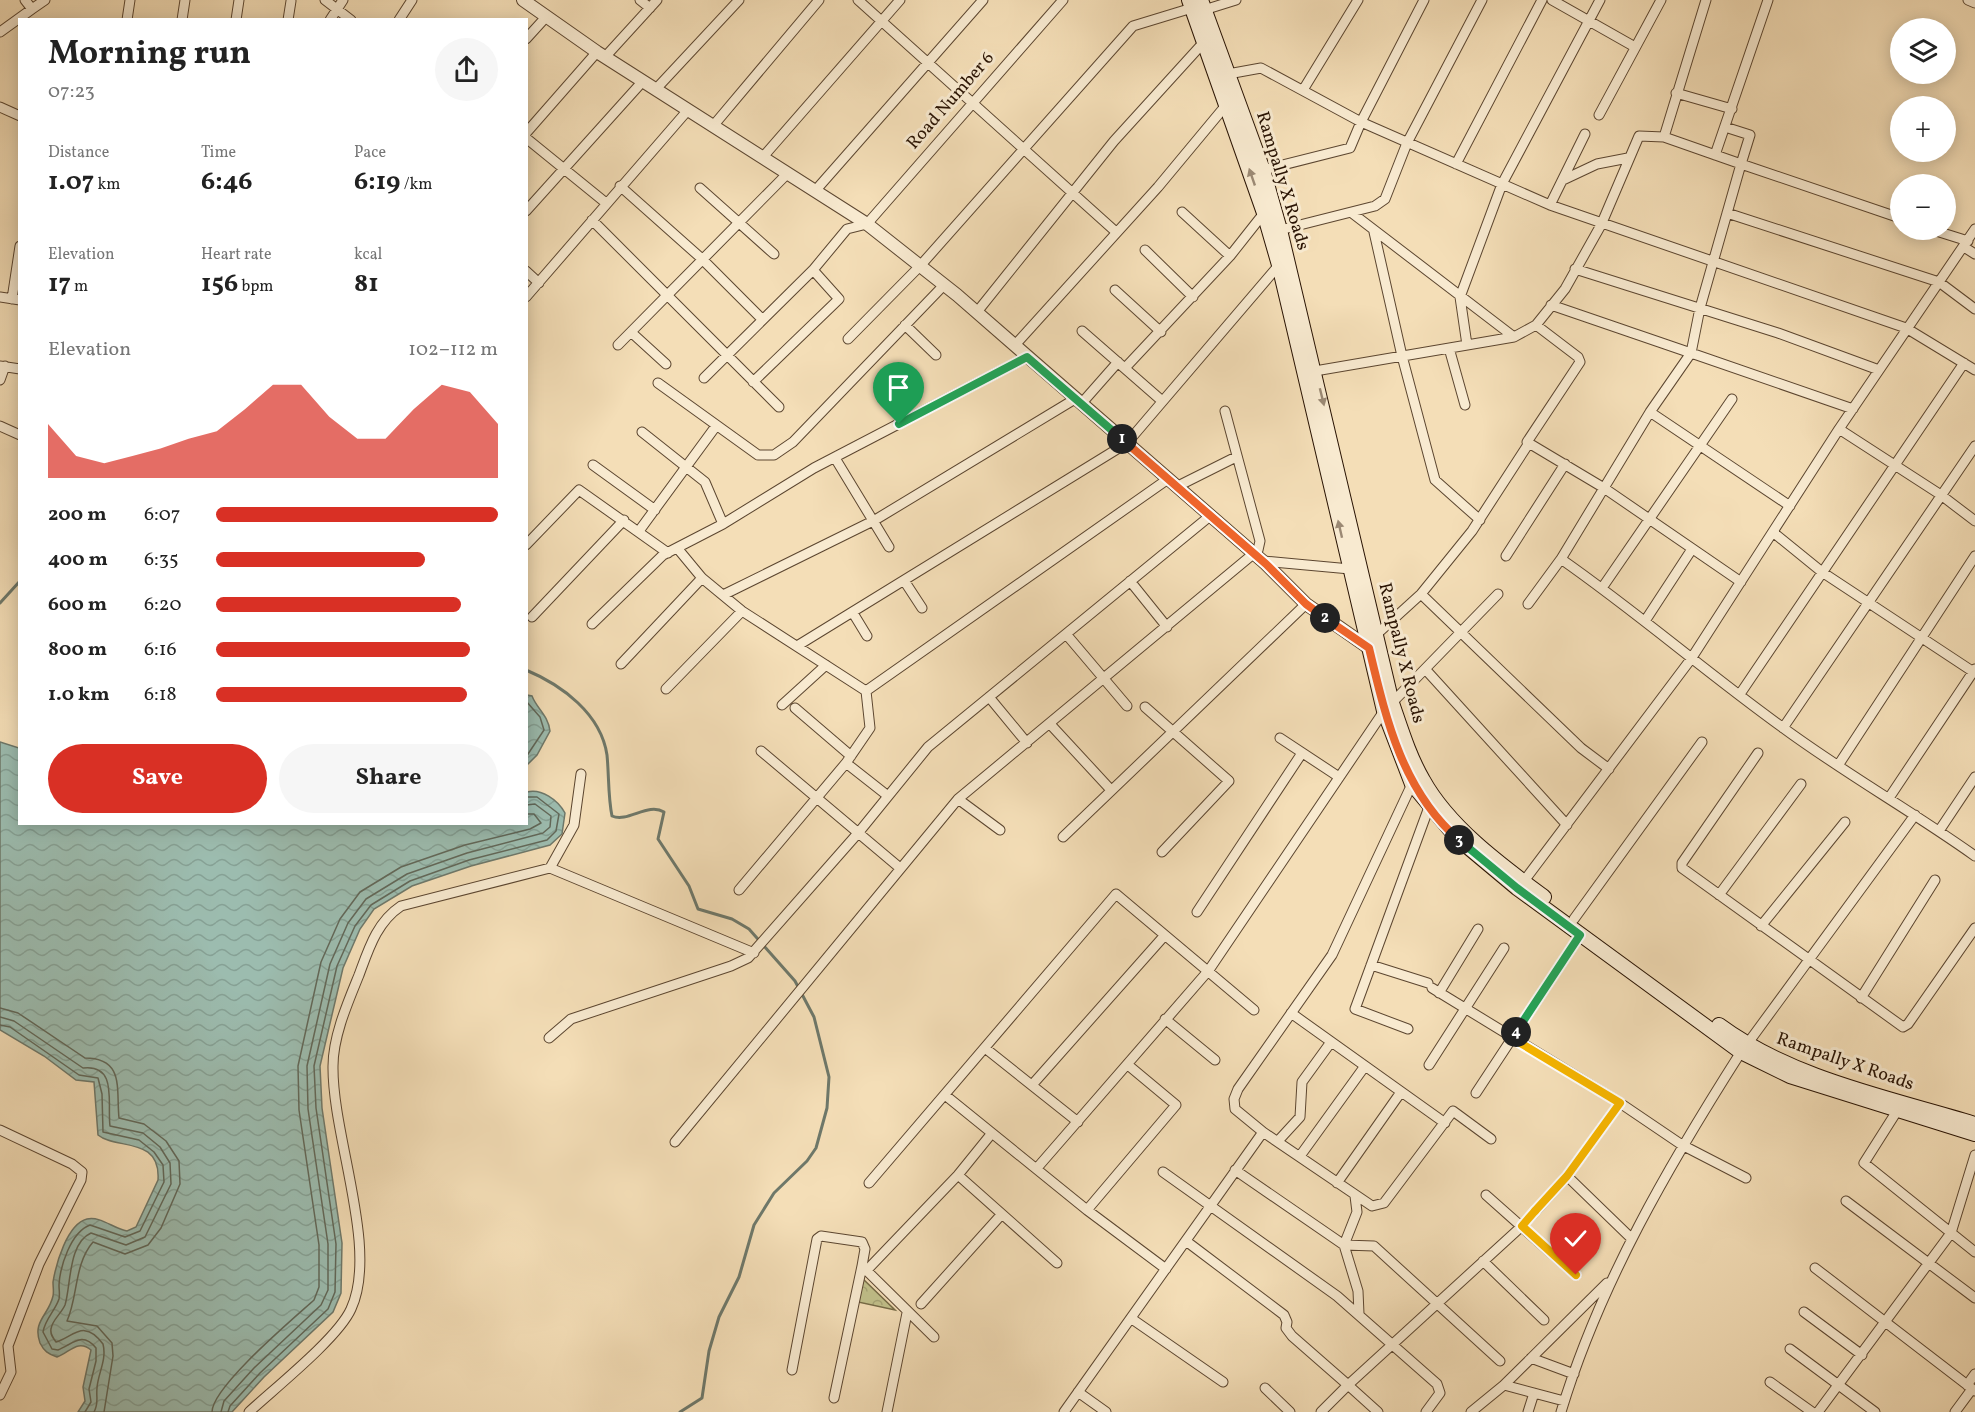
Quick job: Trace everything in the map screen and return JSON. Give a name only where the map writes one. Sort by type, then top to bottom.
[{"type":"main road","points":[[1196,5],[1204,42],[1264,213],[1279,265],[1350,569],[1375,643],[1388,707],[1412,784],[1456,837],[1517,888],[1580,935],[1744,1048],[1790,1076],[1975,1134]]},
{"type":"main road","name":"Rampally X Roads","points":[[1196,5],[1228,74],[1263,170],[1280,230],[1315,371],[1375,643]]},
{"type":"main road","name":"Rampally X Roads","points":[[1388,707],[1423,780],[1440,804],[1466,832],[1524,881],[1744,1048],[1830,1079],[1975,1124]]},
{"type":"street","points":[[25,0],[32,9]]},
{"type":"street","points":[[23,18],[45,0]]},
{"type":"street","points":[[127,18],[130,0]]},
{"type":"street","points":[[182,18],[185,0]]},
{"type":"street","points":[[236,18],[239,0]]},
{"type":"street","points":[[325,0],[340,4],[350,18]]},
{"type":"street","points":[[400,18],[412,0]]},
{"type":"street","points":[[523,0],[601,54],[867,224],[977,312],[1259,558],[1306,604],[1375,643],[1421,594],[1480,520],[1529,443],[1527,442],[1537,425],[1580,362],[1578,357],[1536,325]]},
{"type":"street","points":[[640,0],[650,8]]},
{"type":"street","points":[[528,131],[601,54],[657,0]]},
{"type":"street","points":[[656,89],[739,0]]},
{"type":"street","points":[[713,126],[819,0]]},
{"type":"street","points":[[858,0],[1116,232]]},
{"type":"street","points":[[762,158],[900,0]]},
{"type":"street","points":[[814,191],[982,0]]},
{"type":"street","points":[[848,339],[920,266],[1133,26],[1196,5],[1236,0]]},
{"type":"street","points":[[1303,90],[1358,0]]},
{"type":"street","points":[[1263,170],[1350,148],[1360,122],[1424,0]]},
{"type":"street","points":[[1280,230],[1352,213],[1375,206],[1385,199],[1407,143],[1482,0]]},
{"type":"street","points":[[1456,164],[1542,0]]},
{"type":"street","points":[[1551,0],[1635,47]]},
{"type":"street","points":[[1467,345],[1460,297],[1502,184],[1600,0]]},
{"type":"street","points":[[1599,115],[1661,0]]},
{"type":"street","points":[[1664,137],[1706,0]]},
{"type":"street","points":[[1715,155],[1768,0]]},
{"type":"street","points":[[1968,0],[1975,3]]},
{"type":"street","points":[[288,18],[291,1]]},
{"type":"street","name":"Road Number 6","points":[[867,224],[1059,1]]},
{"type":"street","points":[[331,18],[340,4]]},
{"type":"street","points":[[528,37],[546,17]]},
{"type":"street","points":[[0,32],[18,21]]},
{"type":"street","points":[[977,312],[1071,192],[1204,42]]},
{"type":"street","points":[[1228,74],[1261,68],[1360,122],[1550,205],[1601,225],[1906,328],[1971,366],[1894,464],[1740,694]]},
{"type":"street","points":[[528,209],[643,81]]},
{"type":"street","points":[[1676,93],[1732,108]]},
{"type":"street","points":[[1015,345],[1227,104]]},
{"type":"street","points":[[0,107],[18,115]]},
{"type":"street","points":[[528,295],[688,110]]},
{"type":"street","points":[[1528,604],[1561,559],[1650,412],[1691,353],[1700,308],[1750,135],[1725,127]]},
{"type":"street","points":[[1550,205],[1585,134]]},
{"type":"street","points":[[1315,371],[1514,337],[1536,325],[1565,289],[1601,225],[1639,136],[1664,137],[1890,215]]},
{"type":"street","points":[[528,140],[606,203]]},
{"type":"street","points":[[1563,180],[1597,164],[1628,158]]},
{"type":"street","points":[[618,345],[632,333],[667,292],[787,174]]},
{"type":"street","points":[[620,186],[701,258],[762,319]]},
{"type":"street","points":[[700,188],[736,223],[774,254]]},
{"type":"street","points":[[1182,212],[1230,256]]},
{"type":"street","points":[[723,595],[875,520],[1078,401],[1161,332],[1230,256],[1264,213]]},
{"type":"street","points":[[1352,213],[1514,337]]},
{"type":"street","points":[[1727,213],[1939,282],[1975,309]]},
{"type":"street","points":[[592,220],[667,292],[779,406]]},
{"type":"street","points":[[704,378],[813,270],[847,229],[867,224]]},
{"type":"street","points":[[1524,881],[1691,659],[1839,429],[1975,229]]},
{"type":"street","points":[[1374,232],[1402,356],[1435,480],[1480,520]]},
{"type":"street","points":[[1956,240],[1966,244],[1975,254]]},
{"type":"street","points":[[1145,250],[1193,297]]},
{"type":"street","points":[[797,646],[905,582],[1127,443],[1161,400],[1279,265]]},
{"type":"street","points":[[1575,269],[1778,333],[1879,370]]},
{"type":"street","points":[[753,382],[838,299],[813,270]]},
{"type":"street","points":[[0,297],[16,299],[18,272]]},
{"type":"street","points":[[528,273],[539,283]]},
{"type":"street","points":[[658,383],[758,455],[774,455],[793,442],[944,285]]},
{"type":"street","points":[[1114,290],[1161,332]]},
{"type":"street","points":[[1551,305],[1853,409]]},
{"type":"street","points":[[905,325],[936,355]]},
{"type":"street","points":[[1082,331],[1161,400]]},
{"type":"street","points":[[632,333],[666,364]]},
{"type":"street","points":[[1449,348],[1465,405]]},
{"type":"street","points":[[591,624],[663,555],[723,524],[835,458],[1027,357]]},
{"type":"street","points":[[0,380],[2,366],[18,369]]},
{"type":"street","points":[[1602,588],[1698,445],[1732,399]]},
{"type":"street","points":[[1225,411],[1260,541],[1259,558]]},
{"type":"street","points":[[1650,412],[1790,506]]},
{"type":"street","points":[[0,426],[18,434]]},
{"type":"street","points":[[639,531],[716,426]]},
{"type":"street","points":[[1839,429],[1941,495],[1975,521]]},
{"type":"street","points":[[642,432],[705,482],[723,524]]},
{"type":"street","points":[[1529,443],[1604,488],[1741,582]]},
{"type":"street","points":[[1783,728],[1975,446]]},
{"type":"street","points":[[866,691],[1173,482],[1236,457]]},
{"type":"street","points":[[835,458],[875,520],[889,547]]},
{"type":"street","points":[[1506,556],[1565,464]]},
{"type":"street","points":[[593,465],[655,510]]},
{"type":"street","points":[[528,543],[579,490],[668,553]]},
{"type":"street","points":[[549,1038],[571,1019],[731,966],[754,953],[928,747],[1210,516]]},
{"type":"street","points":[[532,617],[624,520]]},
{"type":"street","points":[[1774,533],[1822,572],[1974,671],[1889,798]]},
{"type":"street","points":[[678,549],[702,578],[742,611],[866,691]]},
{"type":"street","points":[[1645,621],[1692,549]]},
{"type":"street","points":[[1839,764],[1975,556]]},
{"type":"street","points":[[675,1142],[958,799],[1167,627],[1259,558],[1350,569]]},
{"type":"street","points":[[1561,559],[1783,728],[1975,856]]},
{"type":"street","points":[[621,664],[702,578]]},
{"type":"street","points":[[1130,581],[1167,627]]},
{"type":"street","points":[[905,582],[922,608]]},
{"type":"street","points":[[1421,594],[1464,632],[1581,748],[1609,769]]},
{"type":"street","points":[[1037,1168],[1209,970],[1388,707],[1464,632],[1498,594]]},
{"type":"street","points":[[1063,837],[1306,604]]},
{"type":"street","points":[[666,689],[742,611]]},
{"type":"street","points":[[854,613],[867,636]]},
{"type":"street","points":[[1066,634],[1127,706]]},
{"type":"street","points":[[782,705],[826,665]]},
{"type":"street","points":[[1425,670],[1568,825]]},
{"type":"street","points":[[738,890],[848,760],[870,728],[866,691]]},
{"type":"street","points":[[989,697],[1027,743]]},
{"type":"street","points":[[1145,706],[1228,781],[1162,852]]},
{"type":"street","points":[[795,708],[888,796]]},
{"type":"street","points":[[1050,724],[1111,790]]},
{"type":"street","points":[[1280,738],[1339,777]]},
{"type":"street","points":[[1574,919],[1702,742]]},
{"type":"street","points":[[761,751],[900,868]]},
{"type":"street","points":[[1197,912],[1302,753]]},
{"type":"street","points":[[1758,753],[1682,863],[1682,868],[1903,1027],[1908,1024],[1975,928]]},
{"type":"street","points":[[549,868],[573,825],[581,774]]},
{"type":"street","points":[[1939,831],[1975,777]]},
{"type":"street","points":[[1412,784],[1332,955],[1238,1089],[1234,1099],[1235,1109],[1263,1132],[1355,1197],[1372,1206],[1384,1203],[1455,1111],[1491,1139]]},
{"type":"street","points":[[1719,895],[1801,784]]},
{"type":"street","points":[[958,799],[999,830]]},
{"type":"street","points":[[1408,1029],[1355,1009],[1429,807]]},
{"type":"street","points":[[1561,1412],[1611,1279],[1682,1145],[1744,1048],[1915,815]]},
{"type":"street","points":[[1761,926],[1845,822]]},
{"type":"street","points":[[249,1412],[309,1357],[346,1318],[357,1292],[361,1250],[335,1102],[333,1064],[349,999],[371,945],[386,916],[401,906],[549,868],[754,953]]},
{"type":"street","points":[[1861,998],[1935,880]]},
{"type":"street","points":[[869,1183],[1116,894],[1254,1010]]},
{"type":"street","points":[[1433,988],[1478,928]]},
{"type":"street","points":[[1032,1085],[1165,935]]},
{"type":"street","points":[[1476,1093],[1580,935]]},
{"type":"street","points":[[1429,1065],[1504,948]]},
{"type":"street","points":[[1371,965],[1433,988],[1620,1103],[1682,1145],[1746,1178]]},
{"type":"street","points":[[1292,1013],[1445,1123]]},
{"type":"street","points":[[1165,1019],[1215,1060]]},
{"type":"street","points":[[1278,1142],[1300,1117],[1302,1082],[1331,1042]]},
{"type":"street","points":[[985,1048],[1078,1122]]},
{"type":"street","points":[[1087,1210],[1176,1105],[1128,1065]]},
{"type":"street","points":[[1300,1156],[1365,1066]]},
{"type":"street","points":[[1337,1183],[1401,1092]]},
{"type":"street","points":[[945,1095],[1087,1210],[1166,1269]]},
{"type":"street","points":[[1321,1412],[1437,1302],[1522,1226],[1567,1176],[1620,1103]]},
{"type":"street","points":[[1897,1111],[1864,1163],[1975,1252]]},
{"type":"street","points":[[0,1130],[72,1164],[82,1172],[81,1180],[35,1274],[9,1346],[11,1372],[0,1395]]},
{"type":"street","points":[[1064,1412],[1263,1132]]},
{"type":"street","points":[[864,1269],[958,1175],[992,1133]]},
{"type":"street","points":[[1818,1412],[1952,1233],[1975,1155]]},
{"type":"street","points":[[1235,1170],[1344,1245],[1374,1246],[1500,1362]]},
{"type":"street","points":[[1163,1172],[1359,1314],[1393,1344],[1440,1388],[1440,1393],[1426,1412]]},
{"type":"street","points":[[958,1175],[1058,1263]]},
{"type":"street","points":[[1567,1176],[1632,1239]]},
{"type":"street","points":[[1486,1195],[1576,1275]]},
{"type":"street","points":[[1355,1197],[1357,1212],[1344,1245],[1358,1291],[1359,1314]]},
{"type":"street","points":[[1846,1201],[1975,1298]]},
{"type":"street","points":[[921,1304],[1001,1215]]},
{"type":"street","points":[[792,1370],[817,1239],[825,1235],[862,1242],[865,1249],[864,1269],[834,1398]]},
{"type":"street","points":[[1186,1241],[1284,1315],[1287,1322],[1286,1328],[1292,1336],[1378,1412]]},
{"type":"street","points":[[1483,1261],[1544,1320]]},
{"type":"street","points":[[1815,1268],[1971,1388]]},
{"type":"street","points":[[864,1269],[934,1337]]},
{"type":"street","points":[[1471,1412],[1504,1385],[1611,1279]]},
{"type":"street","points":[[1804,1312],[1862,1355]]},
{"type":"street","points":[[887,1412],[907,1313]]},
{"type":"street","points":[[1132,1319],[1223,1382]]},
{"type":"street","points":[[1790,1349],[1875,1412]]},
{"type":"street","points":[[1531,1358],[1574,1374]]},
{"type":"street","points":[[1955,1412],[1971,1388],[1975,1374]]},
{"type":"street","points":[[1770,1382],[1812,1412]]},
{"type":"street","points":[[1504,1385],[1564,1401]]},
{"type":"street","points":[[1265,1388],[1290,1412]]},
{"type":"street","points":[[1078,1392],[1106,1412]]},
{"type":"street","points":[[1528,1412],[1534,1393]]},
{"type":"green space","points":[[862,1278],[895,1310],[858,1302]]},
{"type":"water","points":[[528,695],[532,696],[547,721],[550,731],[537,755],[528,764]]},
{"type":"water","points":[[0,742],[18,748],[18,825],[528,825],[528,792],[532,791],[549,796],[565,813],[562,834],[550,845],[471,866],[412,886],[374,909],[360,929],[343,968],[320,1066],[322,1108],[342,1243],[341,1293],[333,1312],[264,1377],[232,1412],[78,1412],[85,1401],[83,1387],[91,1350],[78,1346],[57,1357],[43,1348],[38,1335],[40,1323],[53,1296],[53,1282],[60,1255],[74,1228],[87,1219],[102,1221],[127,1231],[136,1227],[158,1180],[157,1166],[145,1150],[98,1135],[94,1082],[76,1080],[44,1056],[0,1030]]},
{"type":"waterway","points":[[0,603],[18,583]]},
{"type":"waterway","points":[[528,671],[566,693],[578,703],[597,727],[607,755],[612,816],[625,817],[651,809],[664,812],[658,839],[689,886],[698,909],[732,919],[749,929],[795,981],[814,1017],[829,1077],[827,1108],[816,1148],[807,1161],[774,1193],[754,1225],[739,1277],[719,1317],[709,1351],[702,1398],[680,1412]]},
{"type":"route","points":[[899,424],[1027,357],[1178,486],[1266,564],[1306,604],[1369,648],[1384,711],[1412,784],[1456,837],[1517,888],[1580,935],[1512,1038],[1620,1103],[1567,1176],[1522,1226],[1576,1275]]}]
